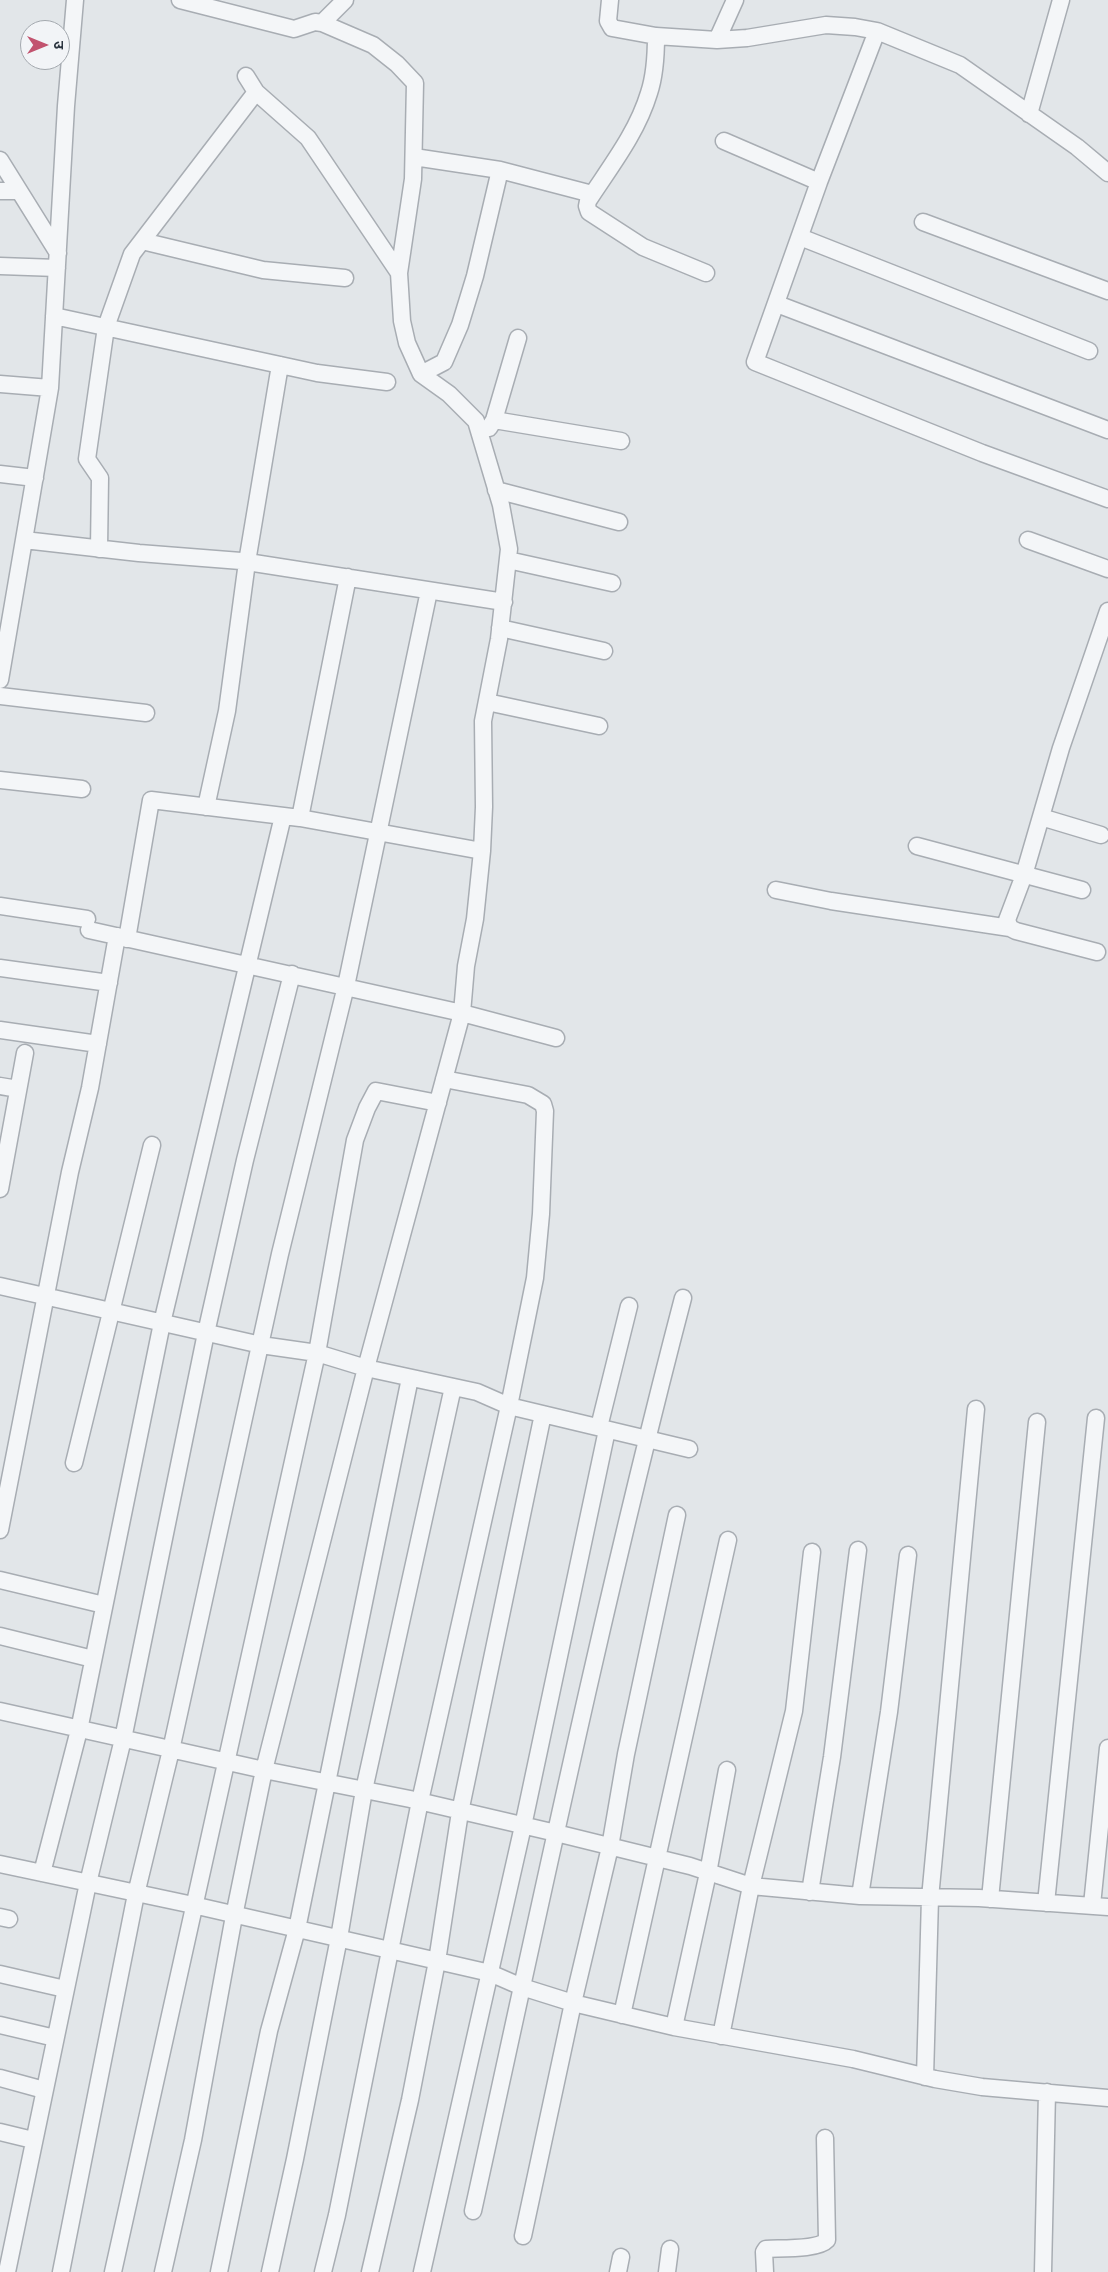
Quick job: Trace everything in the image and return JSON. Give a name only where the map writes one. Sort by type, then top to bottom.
[{"type":"street","points":[[0,680],[50,388],[66,106],[75,0]]},
{"type":"street","points":[[163,2272],[193,2140],[234,1916],[264,1770],[366,1368],[462,1012],[466,966],[475,919],[482,851],[484,807],[483,721],[500,628],[508,560],[506,526],[476,421],[449,394],[421,374],[407,343],[402,321],[399,272],[406,234],[414,157],[415,83],[397,64],[373,45],[322,23],[315,22],[294,29],[180,0]]},
{"type":"street","points":[[322,23],[346,0]]},
{"type":"street","points":[[610,0],[608,20],[612,28],[656,36],[717,40],[747,38],[826,25],[855,26],[877,31],[960,65],[1077,146],[1108,173]]},
{"type":"street","points":[[717,40],[735,0]]},
{"type":"street","points":[[1029,114],[1061,0]]},
{"type":"street","points":[[877,31],[819,182],[755,362],[982,453],[1108,499]]},
{"type":"street","points":[[656,36],[655,63],[644,108],[629,138],[586,206],[589,212],[643,247],[706,273]]},
{"type":"street","points":[[246,76],[256,92],[308,138],[399,272]]},
{"type":"street","points":[[99,548],[100,478],[87,459],[106,327],[132,254],[256,92]]},
{"type":"street","points":[[724,140],[819,182]]},
{"type":"street","points":[[414,157],[500,170],[592,194]]},
{"type":"street","points":[[0,160],[57,261]]},
{"type":"street","points":[[421,374],[444,362],[460,326],[475,276],[500,170]]},
{"type":"street","points":[[0,191],[19,191]]},
{"type":"street","points":[[923,222],[1108,291]]},
{"type":"street","points":[[800,236],[1089,350]]},
{"type":"street","points":[[142,241],[263,270],[345,278]]},
{"type":"street","points":[[0,266],[57,261]]},
{"type":"street","points":[[776,304],[1108,430]]},
{"type":"street","points":[[54,316],[317,374],[387,382]]},
{"type":"street","points":[[481,441],[494,420],[518,338]]},
{"type":"street","points":[[206,807],[227,711],[247,562],[280,365]]},
{"type":"street","points":[[0,384],[50,388]]},
{"type":"street","points":[[494,420],[621,441]]},
{"type":"street","points":[[0,474],[35,478]]},
{"type":"street","points":[[496,490],[619,522]]},
{"type":"street","points":[[24,540],[247,562],[504,602]]},
{"type":"street","points":[[1028,540],[1108,569]]},
{"type":"street","points":[[508,560],[612,583]]},
{"type":"street","points":[[300,818],[348,578]]},
{"type":"street","points":[[61,2272],[136,1894],[171,1750],[280,1254],[346,986],[429,591]]},
{"type":"street","points":[[1010,928],[1008,920],[1024,875],[1061,748],[1108,611]]},
{"type":"street","points":[[500,628],[604,651]]},
{"type":"street","points":[[0,696],[146,713]]},
{"type":"street","points":[[487,702],[599,726]]},
{"type":"street","points":[[0,780],[82,789]]},
{"type":"street","points":[[0,1530],[45,1296],[109,983],[122,938],[151,800],[300,818],[482,851]]},
{"type":"street","points":[[42,1873],[79,1730],[162,1323],[207,1125],[283,816]]},
{"type":"street","points":[[1041,817],[1101,835]]},
{"type":"street","points":[[917,846],[1082,890]]},
{"type":"street","points":[[776,890],[831,901],[1010,928],[1097,952]]},
{"type":"street","points":[[0,906],[88,925],[122,938],[462,1012],[556,1038]]},
{"type":"street","points":[[0,968],[109,983]]},
{"type":"street","points":[[7,2272],[88,1883],[123,1739],[206,1333],[245,1160],[292,974]]},
{"type":"street","points":[[0,1030],[98,1044]]},
{"type":"street","points":[[0,1189],[4,1145],[25,1053]]},
{"type":"street","points":[[323,2272],[337,2214],[420,1801],[509,1406],[535,1278],[541,1214],[545,1111],[543,1104],[528,1095],[444,1079]]},
{"type":"street","points":[[0,1086],[18,1089]]},
{"type":"street","points":[[112,2272],[317,1354],[355,1140],[367,1108],[376,1091],[438,1103]]},
{"type":"street","points":[[74,1463],[152,1145]]},
{"type":"street","points":[[0,1286],[261,1345],[317,1354],[366,1368],[477,1392],[509,1406],[689,1450]]},
{"type":"street","points":[[473,2211],[556,1833],[646,1439],[683,1298]]},
{"type":"street","points":[[422,2272],[523,1826],[629,1306]]},
{"type":"street","points":[[219,2272],[269,2031],[296,1929],[410,1378]]},
{"type":"street","points":[[270,2272],[295,2159],[339,1938],[364,1790],[454,1387]]},
{"type":"street","points":[[925,2077],[930,1898],[976,1409]]},
{"type":"street","points":[[370,2272],[410,2100],[437,1961],[460,1812],[543,1414]]},
{"type":"street","points":[[1046,1903],[1096,1418]]},
{"type":"street","points":[[990,1899],[1036,1422]]},
{"type":"street","points":[[523,2236],[573,2003],[610,1847],[626,1754],[677,1515]]},
{"type":"street","points":[[622,2015],[728,1540]]},
{"type":"street","points":[[810,1892],[832,1757],[858,1550]]},
{"type":"street","points":[[721,2036],[750,1886],[794,1711],[812,1552]]},
{"type":"street","points":[[860,1896],[889,1712],[908,1555]]},
{"type":"street","points":[[0,1580],[104,1605]]},
{"type":"street","points":[[0,1636],[93,1659]]},
{"type":"street","points":[[0,1711],[226,1762],[420,1801],[656,1857],[750,1886],[860,1896],[990,1899],[1100,1906],[1108,1748]]},
{"type":"street","points":[[674,2027],[708,1873],[727,1770]]},
{"type":"street","points":[[0,1864],[194,1905],[234,1916],[390,1949],[490,1973],[522,1987],[573,2003],[674,2027],[853,2059],[925,2077],[982,2087],[1108,2098]]},
{"type":"street","points":[[0,1974],[65,1989]]},
{"type":"street","points":[[0,2024],[55,2038]]},
{"type":"street","points":[[0,2078],[44,2090]]},
{"type":"street","points":[[1043,2272],[1047,2092]]},
{"type":"street","points":[[0,2132],[34,2140]]},
{"type":"street","points":[[765,2272],[764,2252],[766,2249],[822,2245],[827,2240],[826,2138]]},
{"type":"street","points":[[667,2272],[670,2249]]}]
